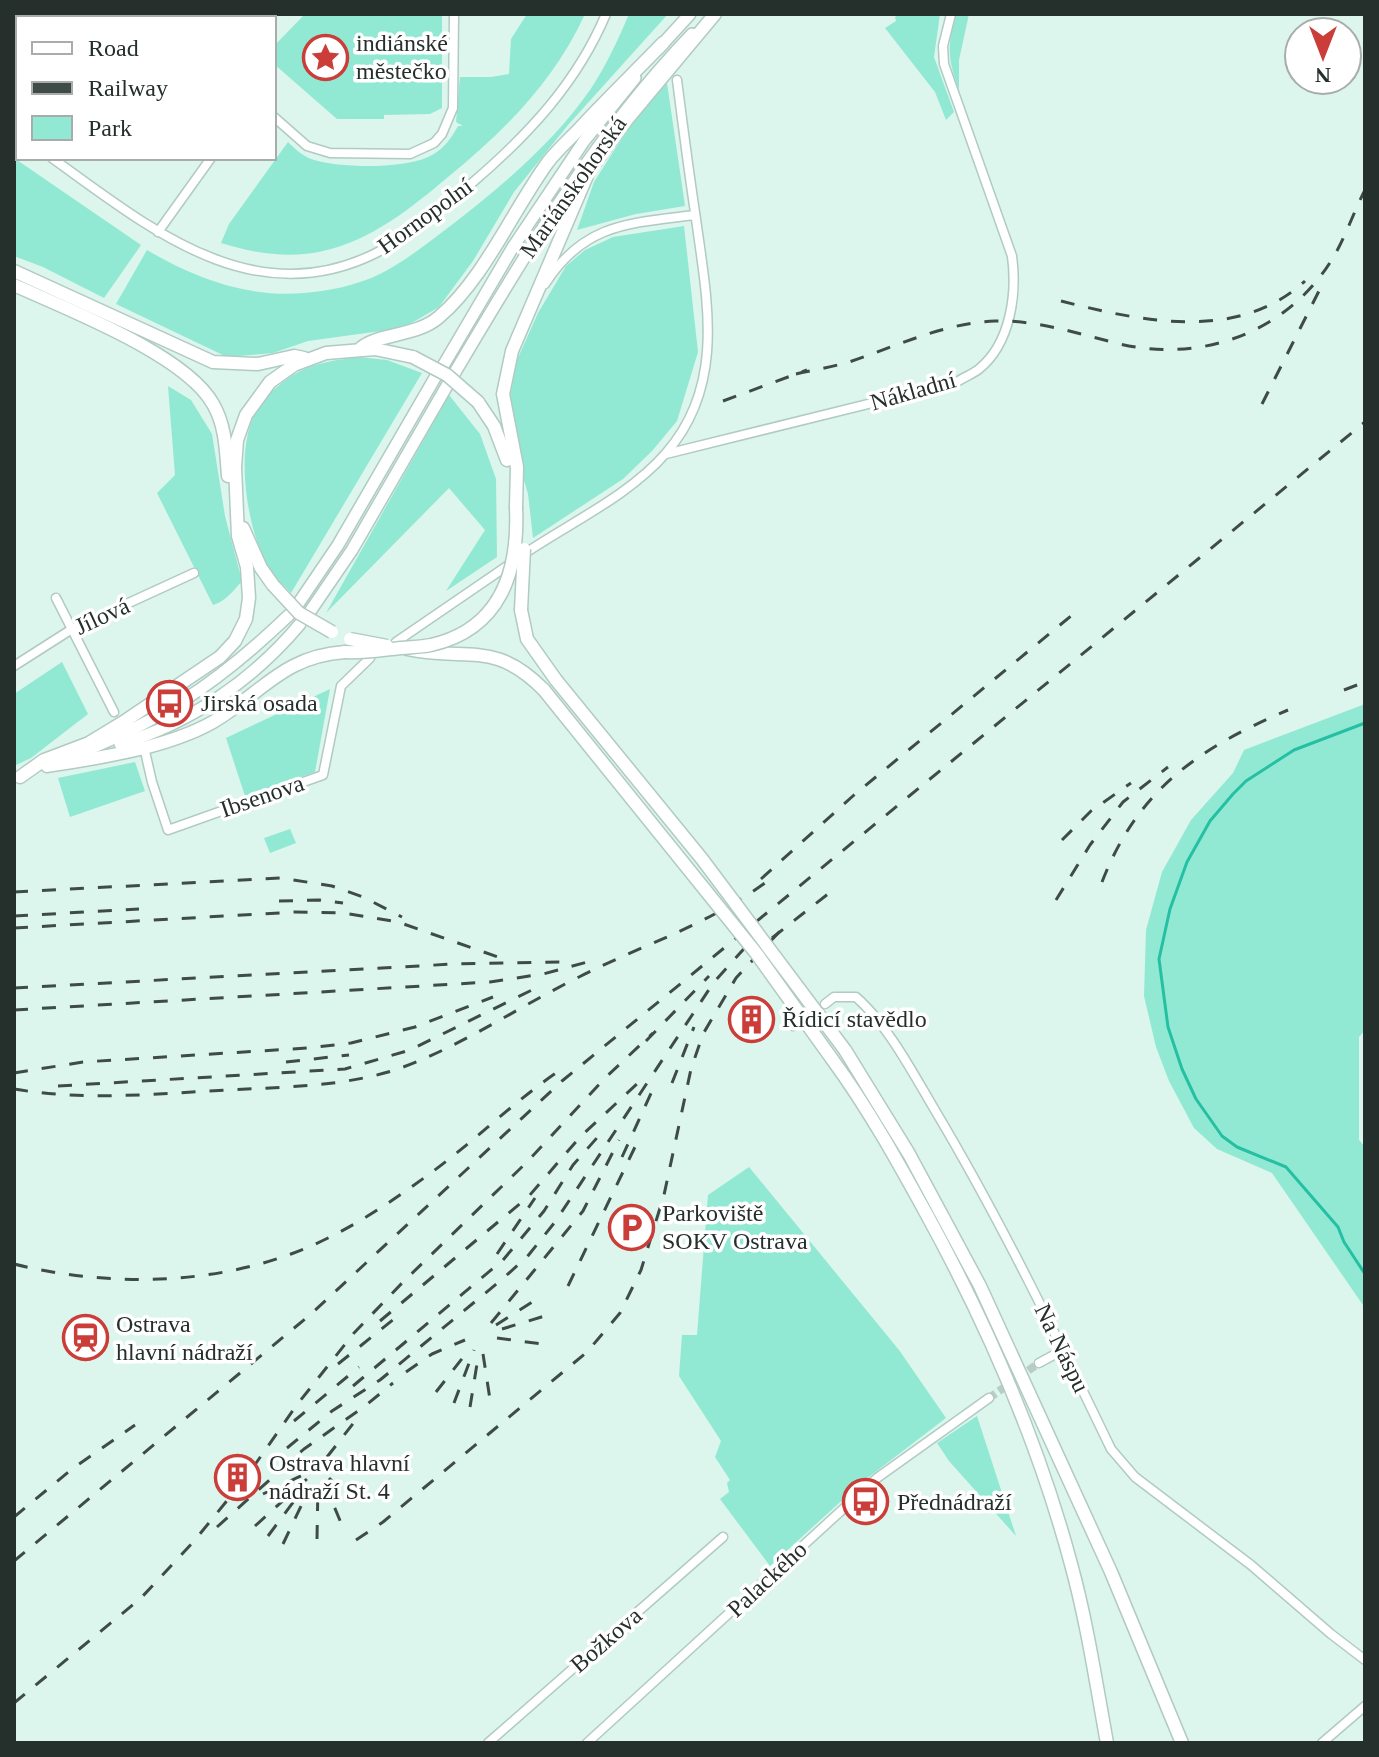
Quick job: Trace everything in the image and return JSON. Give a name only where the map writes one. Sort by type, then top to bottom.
[{"type":"highway","points":[[51,764],[144,747],[191,733],[213,722],[293,664],[348,646],[428,646],[452,638],[475,625],[493,607],[512,570],[517,545],[517,467],[505,411],[504,384],[509,359],[589,171],[713,14]]},
{"type":"highway","points":[[14,271],[213,362],[258,364],[294,356],[313,356],[365,346],[423,327],[437,319],[469,284],[549,160],[663,43]]},
{"type":"highway","points":[[14,285],[118,334],[184,370],[197,382],[213,404],[224,436],[229,492],[261,568],[299,613],[332,632],[348,646]]},
{"type":"highway","points":[[365,346],[413,357],[447,375],[478,402],[494,426],[505,452],[524,546],[521,610],[524,630],[532,648],[712,871],[845,1050],[909,1154],[980,1286],[1106,1560],[1182,1743]]},
{"type":"highway","points":[[17,779],[44,760],[89,743],[122,723],[227,651],[243,626],[249,598],[247,567],[238,536],[235,467],[240,428],[252,404],[270,382],[313,356]]},
{"type":"highway","points":[[399,645],[430,654],[453,652],[495,657],[531,677],[689,867],[788,995],[873,1120],[944,1246],[1022,1412],[1072,1566],[1107,1743]]},
{"type":"main road","name":"Mariánskohorská","points":[[298,604],[338,545],[513,247],[584,141],[690,14]]},
{"type":"main road","name":"Mariánskohorská","points":[[309,613],[352,550],[543,224],[599,143],[669,58],[713,14]]},
{"type":"main road","points":[[17,779],[135,730],[199,692],[252,650],[289,615]]},
{"type":"main road","points":[[51,764],[132,741],[207,706],[264,663],[300,624]]},
{"type":"street","points":[[276,119],[307,146],[330,153],[410,154],[434,143],[442,134],[453,108],[454,14]]},
{"type":"street","name":"Hornopolní","points":[[55,160],[158,232],[200,255],[261,272],[287,274],[326,270],[375,253],[402,238],[444,207],[505,154],[542,117],[584,59],[606,14]]},
{"type":"street","name":"Nákladní","points":[[666,454],[957,382],[980,368],[991,355],[1006,324],[1015,278],[1012,256],[944,64],[943,46],[951,14]]},
{"type":"street","name":"Nákladní","points":[[527,552],[628,488],[666,454],[697,403],[707,360],[709,320],[677,80]]},
{"type":"street","points":[[158,232],[210,160]]},
{"type":"street","points":[[534,302],[555,268],[587,238],[640,222],[695,215]]},
{"type":"street","points":[[399,645],[507,566]]},
{"type":"street","name":"Jílová","points":[[14,666],[72,629],[194,573]]},
{"type":"street","points":[[56,598],[114,712]]},
{"type":"street","name":"Ibsenova","points":[[144,747],[168,830],[323,775],[341,686],[370,658]]},
{"type":"street","name":"Na Náspu","points":[[825,1004],[834,997],[856,997],[879,1022],[970,1169],[1025,1271],[1111,1449],[1129,1471],[1251,1565],[1365,1660]]},
{"type":"street","points":[[1039,1363],[1063,1350]]},
{"type":"street","name":"Palackého","points":[[589,1742],[868,1486],[989,1398]]},
{"type":"street","name":"Božkova","points":[[488,1743],[723,1537]]},
{"type":"street","points":[[1322,1743],[1365,1706]]},
{"type":"green space","points":[[305,14],[442,14],[442,108],[430,114],[384,115],[384,119],[337,119],[276,66],[276,44]]},
{"type":"green space","points":[[527,14],[585,14],[559,62],[508,123],[405,211],[358,239],[323,251],[297,255],[271,254],[221,243],[229,224],[288,142],[314,160],[355,166],[403,164],[438,151],[458,126],[463,126],[456,122],[460,77],[509,74],[511,39]]},
{"type":"green space","points":[[629,14],[668,14],[568,125],[514,192],[473,261],[439,307],[403,328],[308,341],[273,353],[227,357],[116,304],[147,250],[183,269],[222,284],[283,294],[333,289],[388,270],[482,201],[558,130],[596,81]]},
{"type":"green space","points":[[899,14],[940,14],[934,57],[954,112],[946,120],[935,92],[885,28],[896,21],[895,17]]},
{"type":"green space","points":[[969,14],[959,60],[959,90],[951,61],[951,36],[955,15]]},
{"type":"green space","points":[[667,83],[685,206],[636,214],[577,230],[594,182],[629,127]]},
{"type":"green space","points":[[14,158],[141,245],[104,298],[14,256]]},
{"type":"green space","points":[[684,226],[698,352],[677,421],[623,479],[533,538],[528,494],[516,453],[510,397],[517,360],[538,313],[566,266],[585,250],[613,237]]},
{"type":"green space","points":[[358,357],[387,360],[422,373],[291,593],[270,570],[250,517],[245,476],[247,436],[259,407],[287,379],[316,365]]},
{"type":"green space","points":[[168,386],[191,400],[212,434],[225,516],[242,581],[226,598],[213,605],[157,493],[175,475]]},
{"type":"green space","points":[[449,395],[480,434],[496,479],[497,557],[446,591],[485,530],[449,488],[326,613]]},
{"type":"green space","points":[[62,662],[88,714],[31,758],[14,766],[14,694]]},
{"type":"green space","points":[[330,689],[315,772],[245,796],[226,738]]},
{"type":"green space","points":[[1365,704],[1365,1030],[1359,1037],[1359,1140],[1365,1147],[1365,1308],[1272,1173],[1217,1149],[1194,1128],[1169,1081],[1156,1047],[1144,996],[1146,930],[1162,872],[1191,820],[1233,773],[1244,750]]},
{"type":"green space","points":[[135,762],[145,791],[70,817],[58,778]]},
{"type":"green space","points":[[290,829],[296,843],[270,853],[264,838]]},
{"type":"green space","points":[[749,1167],[899,1350],[946,1418],[861,1483],[770,1566],[720,1499],[729,1492],[727,1483],[730,1480],[715,1457],[721,1441],[679,1376],[682,1335],[697,1335],[708,1195]]},
{"type":"green space","points":[[977,1416],[1016,1536],[949,1461],[937,1443]]},
{"type":"waterway","points":[[1365,723],[1294,750],[1246,781],[1233,794],[1210,821],[1187,862],[1170,909],[1159,959],[1168,1027],[1196,1099],[1222,1136],[1237,1147],[1286,1167],[1338,1227],[1365,1274]]},
{"type":"tunnel","points":[[989,1398],[1039,1363]]},
{"type":"railway","points":[[796,374],[849,362],[957,326],[995,321],[1043,325],[1150,349],[1181,349],[1239,337],[1266,324],[1312,286],[1336,253],[1365,190]]},
{"type":"railway","points":[[1061,301],[1155,320],[1219,320],[1250,313],[1279,300],[1305,281]]},
{"type":"railway","points":[[1262,404],[1324,281]]},
{"type":"railway","points":[[723,401],[807,370]]},
{"type":"railway","points":[[14,1561],[311,1314],[562,1081],[1365,422]]},
{"type":"railway","points":[[761,879],[854,795],[1077,611]]},
{"type":"railway","points":[[1344,690],[1365,682]]},
{"type":"railway","points":[[1102,882],[1134,821],[1175,775],[1226,740],[1288,710]]},
{"type":"railway","points":[[1056,900],[1090,845],[1123,802],[1168,767]]},
{"type":"railway","points":[[1062,840],[1091,811],[1131,783]]},
{"type":"railway","points":[[14,1089],[67,1095],[146,1095],[311,1085],[374,1076],[419,1061],[579,977],[702,921],[773,877]]},
{"type":"railway","points":[[14,892],[281,878],[332,886],[363,897],[402,917]]},
{"type":"railway","points":[[772,938],[833,890]]},
{"type":"railway","points":[[279,901],[343,903]]},
{"type":"railway","points":[[14,916],[139,909]]},
{"type":"railway","points":[[14,928],[295,912],[344,913],[398,922],[498,957]]},
{"type":"railway","points":[[356,1540],[383,1522],[587,1352],[620,1313],[641,1270],[664,1195],[691,1069],[703,1034],[736,978],[781,930]]},
{"type":"railway","points":[[287,1448],[332,1411],[380,1380],[527,1257],[555,1222],[714,982],[750,942]]},
{"type":"railway","points":[[14,1010],[490,982],[543,974],[595,960]]},
{"type":"railway","points":[[14,988],[454,964],[561,962]]},
{"type":"railway","points":[[646,1041],[709,976]]},
{"type":"railway","points":[[58,1086],[345,1069],[410,1050],[536,988]]},
{"type":"railway","points":[[14,1073],[83,1062],[351,1043],[415,1027],[493,997]]},
{"type":"railway","points":[[672,1083],[694,1027]]},
{"type":"railway","points":[[14,1703],[141,1598],[195,1540],[247,1476],[296,1406],[354,1333],[653,1033]]},
{"type":"railway","points":[[286,1062],[349,1055]]},
{"type":"railway","points":[[14,1264],[83,1276],[153,1279],[224,1272],[291,1254],[345,1229],[396,1198],[562,1069]]},
{"type":"railway","points":[[380,1321],[529,1196],[580,1137],[638,1083]]},
{"type":"railway","points":[[622,1157],[652,1091]]},
{"type":"railway","points":[[353,1386],[503,1260],[544,1211],[573,1165],[603,1131]]},
{"type":"railway","points":[[491,1323],[583,1211],[619,1140]]},
{"type":"railway","points":[[568,1286],[635,1147]]},
{"type":"railway","points":[[497,1254],[535,1198]]},
{"type":"railway","points":[[496,1325],[540,1297]]},
{"type":"railway","points":[[502,1329],[548,1315]]},
{"type":"railway","points":[[338,1364],[394,1319]]},
{"type":"railway","points":[[497,1338],[550,1345]]},
{"type":"railway","points":[[406,1372],[432,1354],[465,1340]]},
{"type":"railway","points":[[454,1403],[474,1350]]},
{"type":"railway","points":[[436,1392],[468,1351]]},
{"type":"railway","points":[[483,1354],[491,1406]]},
{"type":"railway","points":[[470,1407],[477,1364]]},
{"type":"railway","points":[[294,1421],[359,1367]]},
{"type":"railway","points":[[217,1527],[304,1449],[393,1383]]},
{"type":"railway","points":[[327,1457],[359,1416]]},
{"type":"railway","points":[[14,1517],[72,1469],[135,1425]]},
{"type":"railway","points":[[263,1494],[305,1474]]},
{"type":"railway","points":[[255,1526],[308,1478]]},
{"type":"railway","points":[[329,1478],[350,1498]]},
{"type":"railway","points":[[324,1482],[341,1523]]},
{"type":"railway","points":[[317,1539],[318,1483]]},
{"type":"railway","points":[[268,1536],[294,1501]]},
{"type":"railway","points":[[283,1544],[302,1504]]},
{"type":"place","name":"indiánské městečko","points":[[325,57]]},
{"type":"place","name":"Jirská osada","points":[[170,703]]},
{"type":"place","name":"Řídicí stavědlo","points":[[751,1019]]},
{"type":"place","name":"Parkoviště SOKV Ostrava","points":[[631,1227]]},
{"type":"place","name":"Ostrava hlavní nádraží","points":[[85,1338]]},
{"type":"place","name":"Ostrava hlavní nádraží St. 4","points":[[238,1477]]},
{"type":"place","name":"Přednádraží","points":[[866,1502]]}]
